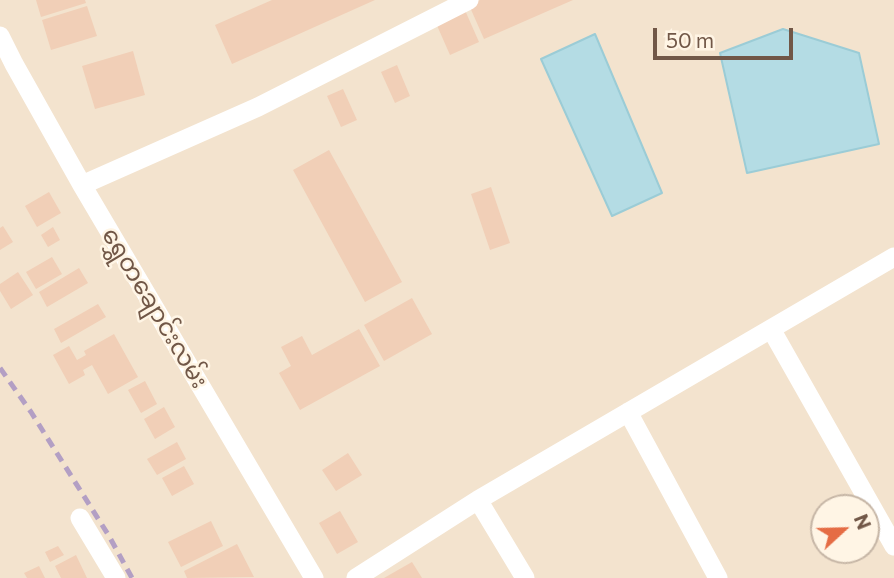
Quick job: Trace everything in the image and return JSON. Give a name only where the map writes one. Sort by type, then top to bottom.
[{"type":"street","points":[[82,185],[258,107],[430,9],[469,0]]},
{"type":"street","name":"ရွှေတချောင်းလမ်း","points":[[0,36],[7,69],[82,185],[314,578]]},
{"type":"street","points":[[356,578],[478,500],[894,257]]},
{"type":"street","points":[[771,329],[894,545]]},
{"type":"street","points":[[628,412],[718,578]]},
{"type":"street","points":[[478,500],[525,578]]},
{"type":"street","points":[[80,518],[116,578]]},
{"type":"shaded area","points":[[0,0],[894,0],[894,578],[0,578]]},
{"type":"water","points":[[783,29],[859,53],[879,144],[747,173],[720,53]]},
{"type":"water","points":[[595,34],[662,193],[612,216],[541,59]]},
{"type":"building","points":[[36,0],[85,0],[86,3],[41,17]]},
{"type":"building","points":[[272,0],[375,0],[232,64],[215,25]]},
{"type":"building","points":[[480,0],[573,0],[484,39],[469,5]]},
{"type":"building","points":[[87,6],[97,36],[51,50],[42,20]]},
{"type":"building","points":[[464,8],[479,42],[450,55],[435,21]]},
{"type":"building","points":[[133,51],[145,95],[95,109],[82,66]]},
{"type":"building","points":[[397,65],[410,96],[395,103],[381,72]]},
{"type":"building","points":[[343,89],[357,120],[341,127],[327,96]]},
{"type":"building","points":[[329,150],[402,282],[365,302],[293,170]]},
{"type":"building","points":[[491,187],[510,243],[490,250],[471,194]]},
{"type":"building","points":[[49,192],[61,213],[37,227],[25,206]]},
{"type":"building","points":[[3,226],[13,242],[0,250],[0,228]]},
{"type":"building","points":[[53,227],[60,240],[48,247],[41,235]]},
{"type":"building","points":[[52,257],[62,274],[36,289],[26,272]]},
{"type":"building","points":[[79,268],[88,283],[47,307],[39,292]]},
{"type":"building","points":[[18,272],[33,295],[11,309],[0,291],[0,284]]},
{"type":"building","points":[[412,298],[432,334],[384,361],[364,325]]},
{"type":"building","points":[[98,304],[106,317],[61,343],[54,329]]},
{"type":"building","points":[[359,329],[380,366],[300,410],[279,373],[291,366],[281,347],[302,336],[312,355]]},
{"type":"building","points":[[114,334],[138,377],[108,394],[92,365],[83,370],[85,375],[69,384],[53,355],[69,346],[77,360],[86,355],[84,351]]},
{"type":"building","points":[[145,381],[157,404],[141,413],[128,390]]},
{"type":"building","points":[[164,407],[175,427],[155,439],[144,419]]},
{"type":"building","points":[[177,442],[186,459],[157,475],[147,459]]},
{"type":"building","points":[[348,453],[362,475],[336,491],[322,470]]},
{"type":"building","points":[[184,466],[194,484],[172,496],[162,478]]},
{"type":"building","points":[[340,511],[358,542],[337,554],[319,523]]},
{"type":"building","points":[[211,521],[223,546],[181,567],[168,542]]},
{"type":"building","points":[[237,544],[254,577],[187,578],[184,571]]},
{"type":"building","points":[[58,546],[64,555],[50,562],[45,552]]},
{"type":"building","points":[[76,555],[87,578],[61,578],[55,566]]},
{"type":"building","points":[[412,562],[422,578],[384,578]]},
{"type":"building","points":[[39,566],[45,578],[27,578],[24,573]]},
{"type":"railway","points":[[0,368],[109,536],[132,578]]}]
